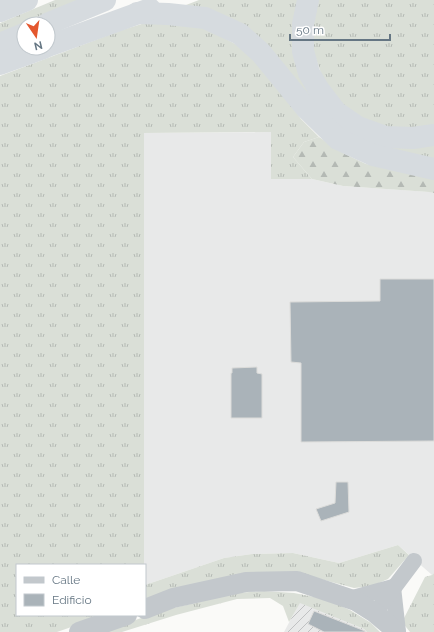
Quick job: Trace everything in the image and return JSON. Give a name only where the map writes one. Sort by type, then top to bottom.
[{"type":"highway","points":[[0,10],[12,0]]},
{"type":"highway","points":[[0,10],[27,0]]},
{"type":"highway","points":[[56,20],[105,0]]},
{"type":"highway","points":[[56,43],[173,0]]},
{"type":"highway","points":[[308,0],[303,24],[303,51],[309,72],[319,90],[336,112],[358,127],[386,137],[413,138],[434,135]]},
{"type":"highway","points":[[137,13],[168,14],[204,18],[240,34],[260,53],[306,108],[338,139],[373,155],[434,168]]},
{"type":"highway","points":[[0,44],[16,37]]},
{"type":"highway","points":[[0,64],[22,56]]},
{"type":"street","points":[[374,613],[414,561]]},
{"type":"street","points":[[146,609],[174,598],[246,582],[297,581],[356,601],[374,613],[397,632]]},
{"type":"street","points":[[349,599],[393,587]]},
{"type":"street","points":[[393,587],[397,632]]},
{"type":"street","points":[[79,632],[124,616]]},
{"type":"shaded area","points":[[272,132],[271,179],[312,179],[343,186],[434,193],[434,573],[432,575],[398,545],[339,563],[293,553],[252,554],[224,558],[146,585],[146,564],[144,564],[144,133]]},
{"type":"shaded area","points":[[300,602],[364,629],[367,632],[284,632]]},
{"type":"green space","points":[[55,0],[78,0],[40,16],[17,16]]},
{"type":"green space","points":[[199,0],[301,0],[321,105],[434,143],[434,162],[355,143],[216,14],[186,5]]},
{"type":"green space","points":[[318,0],[434,0],[434,127],[400,131],[375,125],[350,111],[327,90],[312,48],[311,24]]},
{"type":"green space","points":[[16,16],[16,26],[0,33],[0,23]]},
{"type":"green space","points":[[145,23],[200,25],[239,46],[266,71],[301,119],[319,137],[304,142],[293,157],[312,179],[271,179],[271,132],[144,133],[144,564],[16,564],[16,616],[103,616],[57,632],[0,632],[0,76]]},
{"type":"green space","points":[[319,137],[345,154],[366,164],[434,176],[434,193],[343,186],[312,179],[293,157],[304,142]]},
{"type":"green space","points":[[398,545],[409,555],[388,579],[372,586],[354,588],[309,576],[146,602],[146,585],[224,558],[252,554],[293,553],[339,563]]},
{"type":"green space","points":[[434,573],[434,632],[410,632],[402,622],[425,577]]},
{"type":"green space","points":[[264,591],[294,593],[325,599],[350,610],[371,623],[380,632],[367,632],[364,629],[300,603],[289,622],[283,606],[270,598],[237,599],[176,615],[122,632],[100,632],[165,610],[237,593]]},
{"type":"building","points":[[380,279],[434,279],[434,441],[301,442],[301,363],[291,362],[290,302],[380,301]]},
{"type":"building","points":[[257,367],[257,373],[262,374],[262,418],[231,418],[232,368]]},
{"type":"building","points":[[336,482],[348,482],[349,512],[321,521],[316,509],[335,503]]},
{"type":"building","points":[[314,611],[365,632],[324,632],[308,624]]}]
